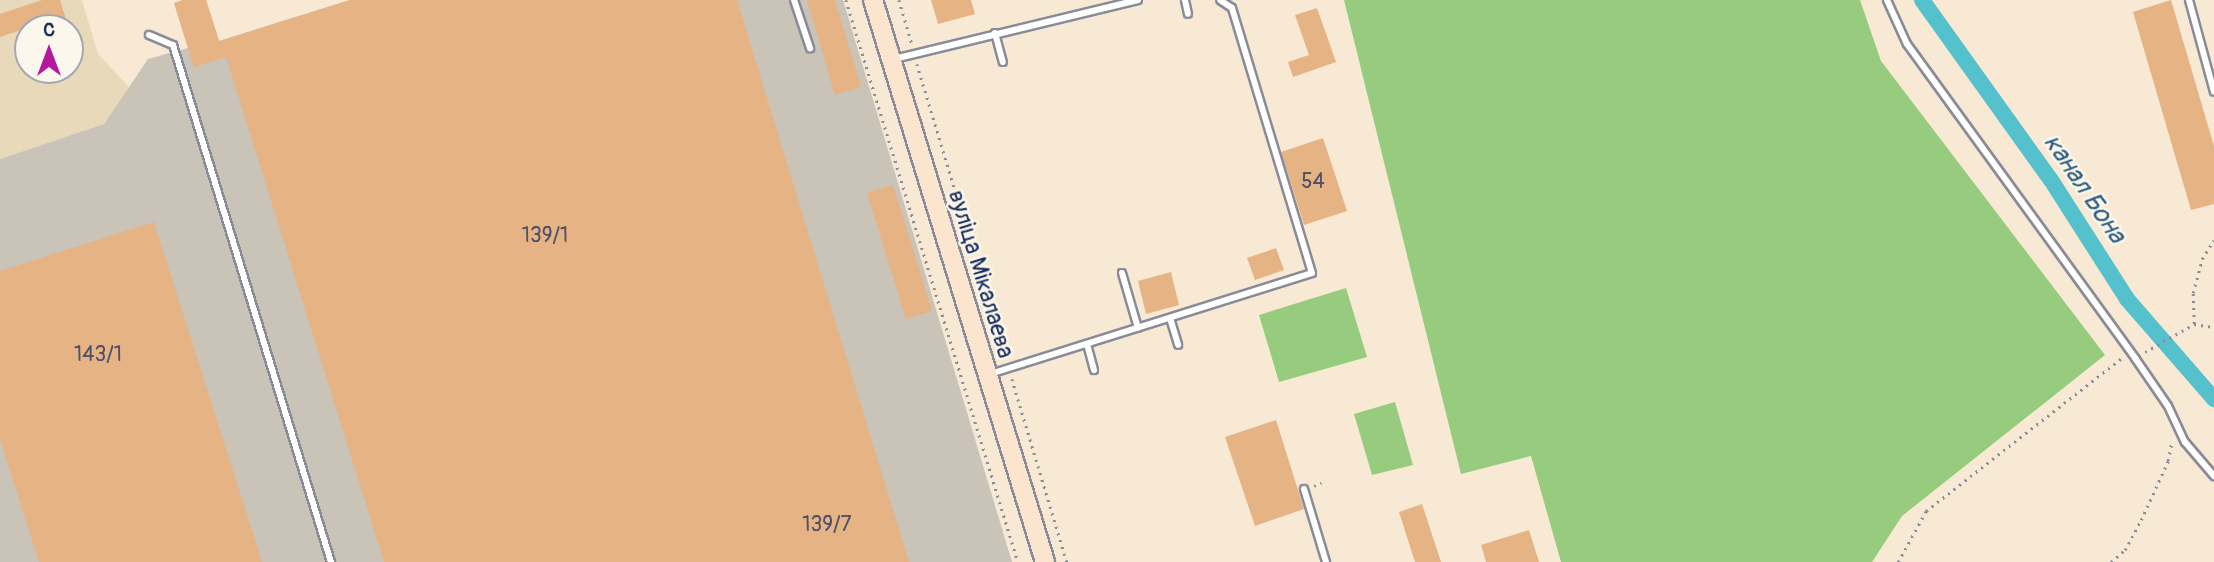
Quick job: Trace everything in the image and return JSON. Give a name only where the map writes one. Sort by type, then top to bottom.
[{"type":"main road","name":"вуліца Мікалаева","points":[[873,0],[889,60],[1045,562]]},
{"type":"lane","points":[[794,0],[810,48]]},
{"type":"lane","points":[[889,60],[1138,0]]},
{"type":"lane","points":[[1185,0],[1188,14]]},
{"type":"lane","points":[[986,375],[1311,274],[1231,8],[1220,0]]},
{"type":"lane","points":[[1887,0],[1906,44],[2135,358],[2168,406],[2185,442],[2214,475]]},
{"type":"lane","points":[[2189,0],[2214,92]]},
{"type":"lane","points":[[995,33],[1003,62]]},
{"type":"lane","points":[[149,35],[173,46],[331,562]]},
{"type":"lane","points":[[1122,274],[1138,328]]},
{"type":"lane","points":[[1170,318],[1178,345]]},
{"type":"lane","points":[[1087,344],[1094,370]]},
{"type":"lane","points":[[1304,489],[1326,562]]},
{"type":"path","points":[[846,0],[1018,562]]},
{"type":"path","points":[[899,0],[1067,562]]},
{"type":"path","points":[[2194,324],[2193,293],[2202,259],[2214,240]]},
{"type":"path","points":[[1898,562],[1926,510],[2116,358],[2135,358],[2194,324],[2214,327]]},
{"type":"path","points":[[2111,562],[2125,550],[2141,520],[2168,461],[2173,436]]},
{"type":"shaded area","points":[[0,0],[82,0],[98,54],[129,87],[104,124],[0,159]]},
{"type":"shaded area","points":[[183,0],[206,0],[219,41],[350,0],[843,0],[1012,562],[0,562],[0,159],[104,124],[148,59],[188,48],[174,3]]},
{"type":"green space","points":[[1344,0],[1860,0],[1881,61],[2105,355],[1902,516],[1872,562],[1561,562],[1531,456],[1461,474]]},
{"type":"green space","points":[[1346,288],[1367,357],[1279,382],[1259,315]]},
{"type":"green space","points":[[1395,402],[1413,465],[1372,475],[1354,414]]},
{"type":"building","points":[[42,0],[60,0],[64,14],[14,14],[14,32],[0,37],[0,14]]},
{"type":"building","points":[[183,0],[206,0],[219,41],[350,0],[737,0],[909,562],[384,562],[226,57],[194,67],[174,3]]},
{"type":"building","points":[[807,0],[835,0],[861,87],[835,95]]},
{"type":"building","points":[[931,0],[971,0],[975,14],[938,24]]},
{"type":"building","points":[[2171,0],[2214,146],[2214,204],[2191,210],[2133,12]]},
{"type":"building","points":[[1317,8],[1336,62],[1293,77],[1288,62],[1309,55],[1295,15]]},
{"type":"building","points":[[1323,138],[1347,211],[1304,225],[1281,152]]},
{"type":"building","points":[[893,185],[932,311],[906,319],[867,193]]},
{"type":"building","points":[[154,222],[262,562],[39,562],[0,439],[0,271]]},
{"type":"building","points":[[1276,248],[1284,270],[1255,280],[1247,258]]},
{"type":"building","points":[[1171,272],[1179,305],[1146,314],[1138,281]]},
{"type":"building","points":[[1276,420],[1304,509],[1255,526],[1225,437]]},
{"type":"building","points":[[1422,504],[1441,562],[1415,562],[1399,512]]},
{"type":"building","points":[[1529,530],[1539,562],[1486,562],[1481,545]]},
{"type":"waterway","name":"канал Бона","points":[[1922,0],[2051,180],[2127,299],[2214,399]]}]
